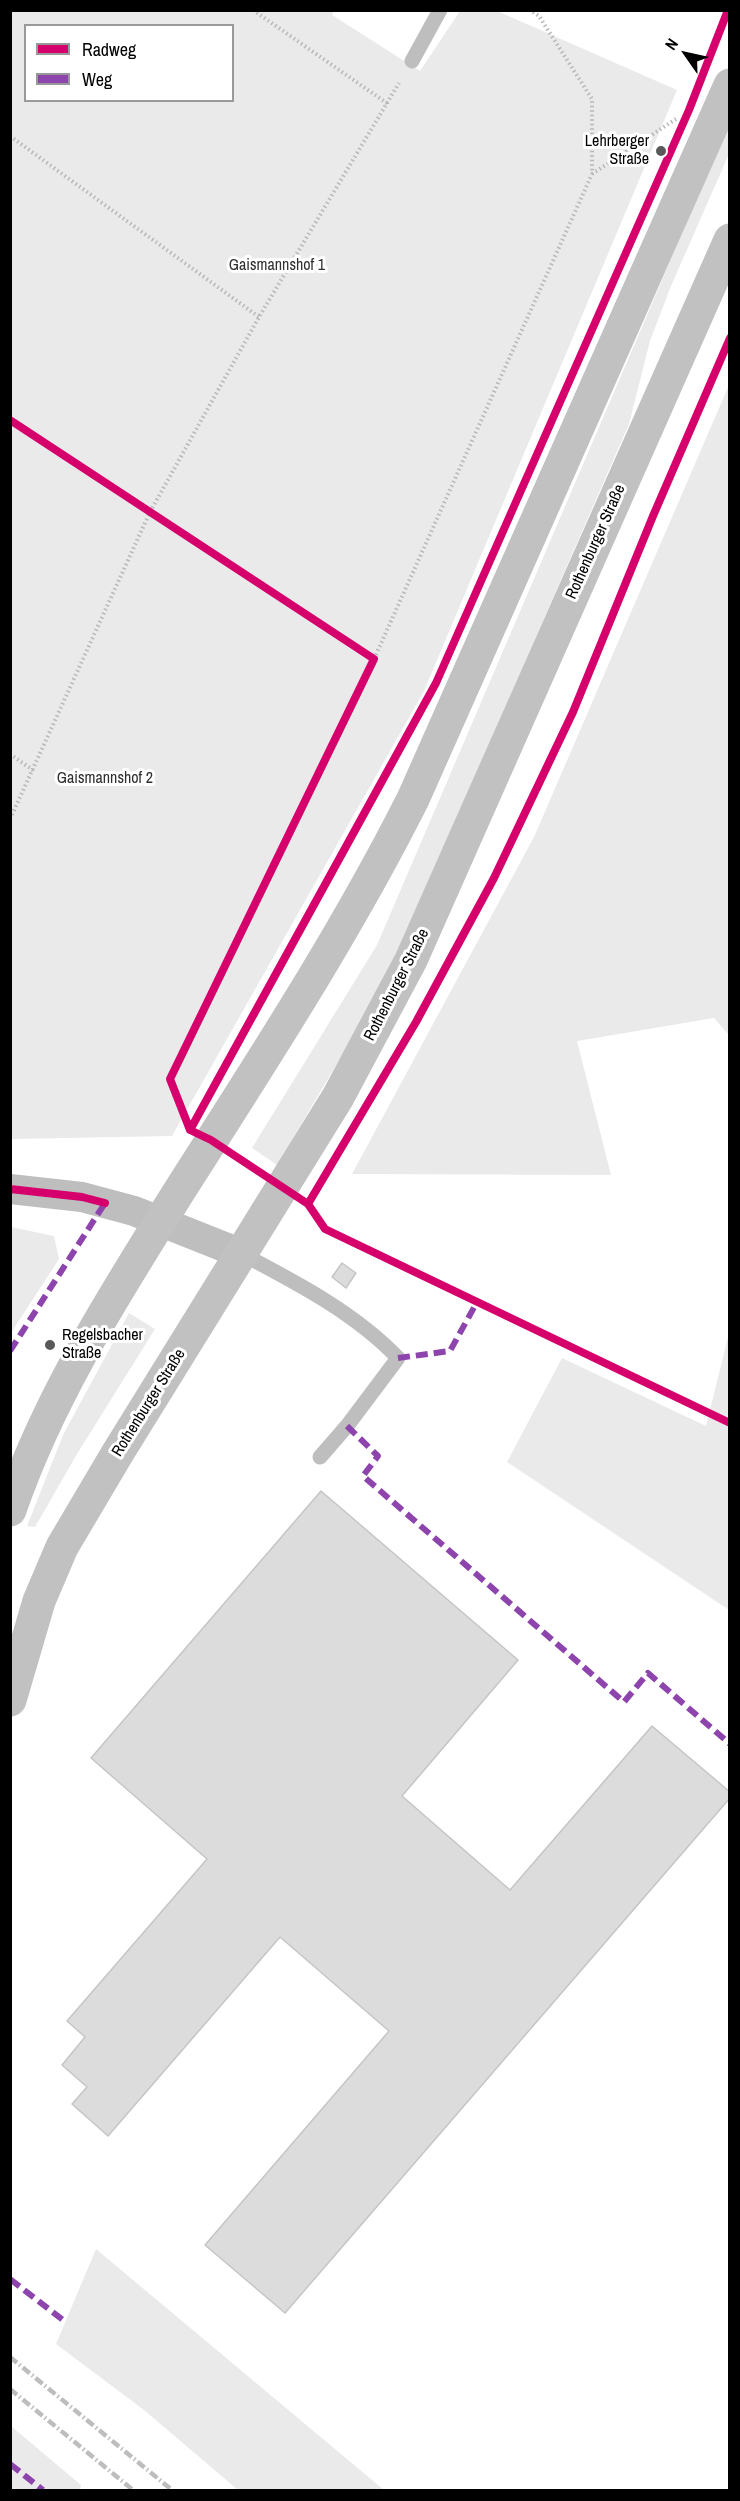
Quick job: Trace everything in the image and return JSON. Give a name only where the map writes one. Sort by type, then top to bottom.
[{"type":"main road","points":[[10,1510],[64,1386],[161,1221],[321,965],[370,882],[409,808],[729,85]]},
{"type":"main road","name":"Rothenburger Straße","points":[[10,1700],[39,1601],[62,1548],[117,1454],[338,1097],[411,960],[729,240]]},
{"type":"street","points":[[10,1189],[82,1197],[161,1221],[242,1254]]},
{"type":"lane","points":[[412,61],[440,10]]},
{"type":"lane","points":[[242,1254],[356,1320],[380,1339],[398,1358],[347,1426],[320,1457]]},
{"type":"path","points":[[253,10],[388,104]]},
{"type":"path","points":[[375,659],[592,174],[592,99],[539,16],[530,10]]},
{"type":"path","points":[[10,819],[34,771],[83,657],[150,512],[259,317],[412,61]]},
{"type":"path","points":[[592,174],[679,117]]},
{"type":"path","points":[[10,136],[259,317]]},
{"type":"path","points":[[10,754],[34,771]]},
{"type":"green space","points":[[11,11],[334,11],[332,15],[420,71],[460,11],[497,11],[677,90],[424,691],[172,1136],[11,1139]]},
{"type":"green space","points":[[729,124],[729,154],[671,286],[650,341],[629,424],[405,936],[355,1033],[277,1165],[252,1148],[377,945]]},
{"type":"green space","points":[[729,385],[729,1035],[714,1018],[577,1041],[611,1175],[352,1174],[534,837]]},
{"type":"green space","points":[[11,1227],[54,1236],[59,1259],[11,1333]]},
{"type":"green space","points":[[129,1313],[155,1329],[77,1454],[35,1527],[27,1526],[63,1435]]},
{"type":"green space","points":[[729,1333],[729,1610],[507,1462],[562,1358],[706,1426]]},
{"type":"green space","points":[[96,2249],[384,2490],[238,2490],[144,2410],[56,2344]]},
{"type":"green space","points":[[11,2426],[81,2485],[80,2490],[11,2490]]},
{"type":"building","points":[[342,1263],[356,1273],[346,1288],[332,1277]]},
{"type":"building","points":[[321,1491],[518,1660],[402,1796],[510,1890],[652,1726],[730,1792],[730,1798],[285,2313],[205,2245],[389,2031],[280,1937],[108,2136],[72,2104],[87,2087],[62,2065],[85,2037],[67,2021],[207,1859],[91,1758]]},
{"type":"railway","points":[[10,2357],[172,2490]]},
{"type":"railway","points":[[10,2389],[133,2490]]},
{"type":"marked path","points":[[10,1351],[105,1203]]},
{"type":"marked path","points":[[398,1358],[450,1351],[477,1302]]},
{"type":"marked path","points":[[347,1426],[378,1456],[363,1476],[624,1702],[648,1673],[730,1744]]},
{"type":"marked path","points":[[10,2279],[63,2320]]},
{"type":"marked path","points":[[10,2464],[43,2490]]},
{"type":"cycle path","points":[[190,1130],[436,683],[689,110],[728,10]]},
{"type":"cycle path","points":[[308,1204],[416,1022],[494,878],[573,712],[653,516],[730,338]]},
{"type":"cycle path","points":[[10,420],[374,659],[170,1079],[190,1130],[211,1140],[308,1204],[325,1229],[730,1423]]},
{"type":"cycle path","points":[[10,1189],[82,1197],[105,1203]]},
{"type":"place","name":"Lehrberger Straße","points":[[661,151]]},
{"type":"place","name":"Regelsbacher Straße","points":[[50,1345]]},
{"type":"park label","name":"Gaismannshof 1","points":[[277,266]]},
{"type":"park label","name":"Gaismannshof 2","points":[[105,779]]}]
